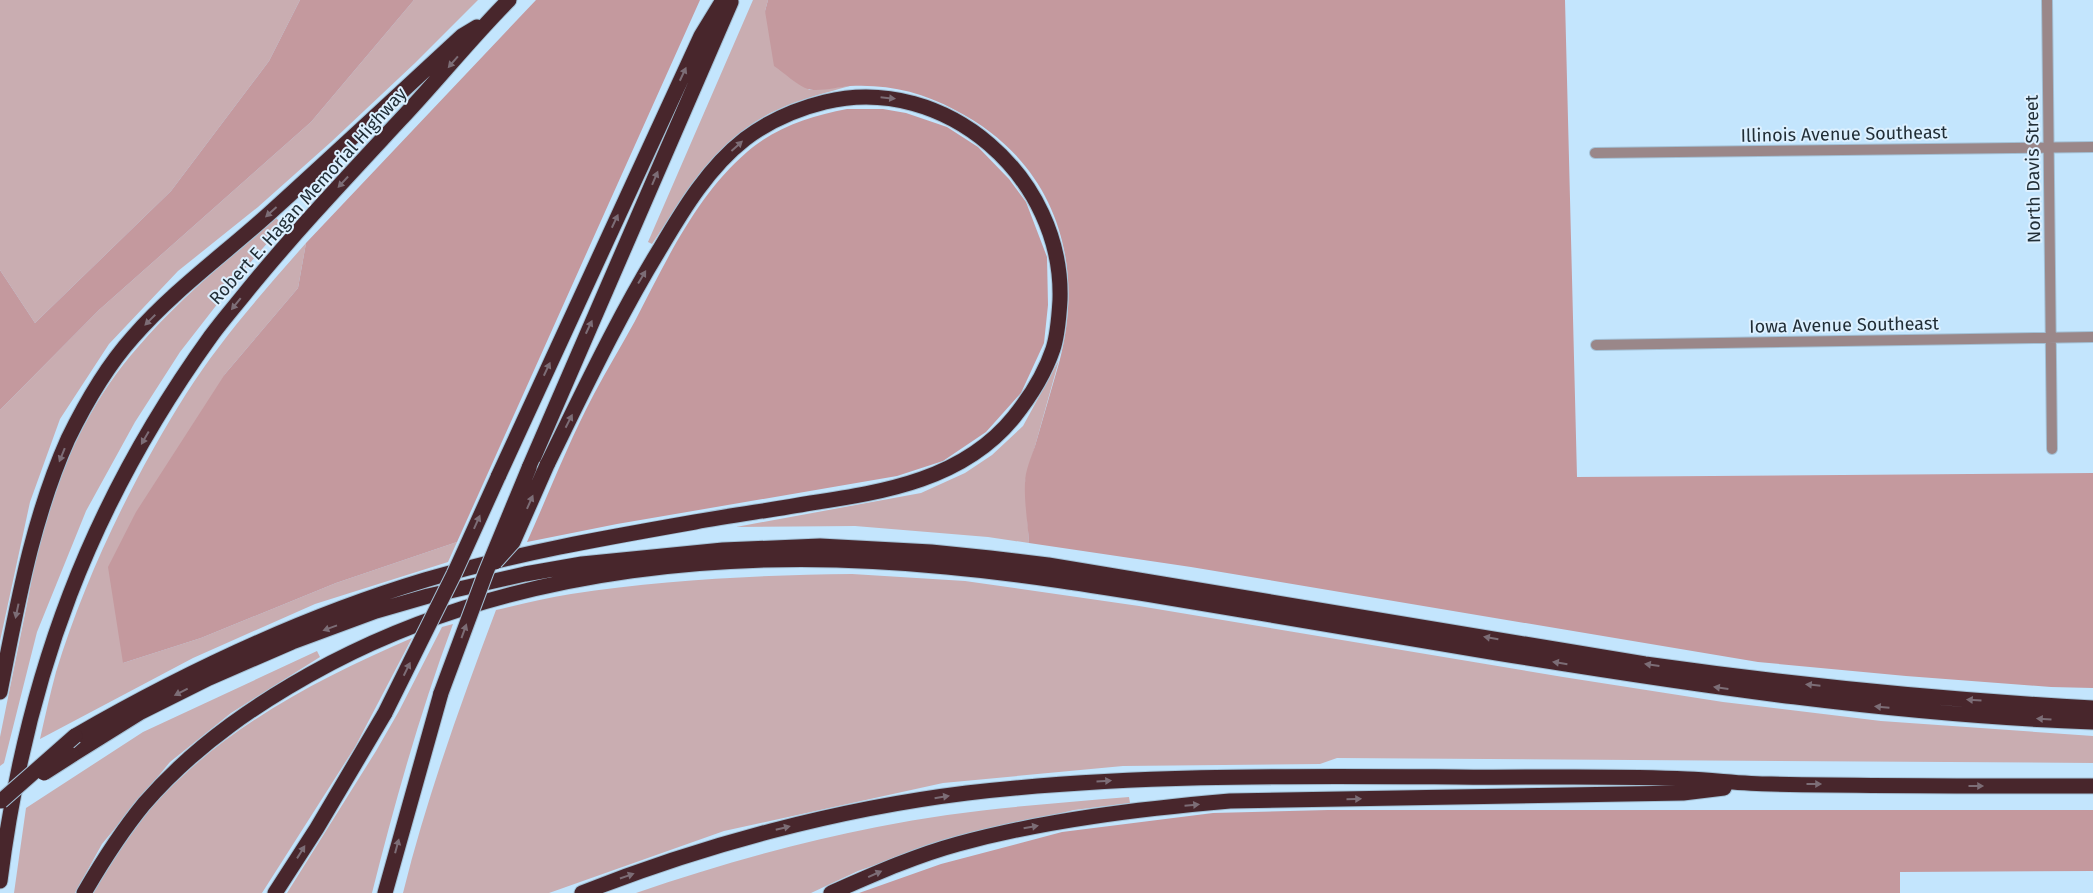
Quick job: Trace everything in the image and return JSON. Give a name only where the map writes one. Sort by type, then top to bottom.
[{"type":"highway","name":"Robert E. Hagan Memorial Highway","points":[[0,881],[6,836],[26,732],[56,627],[80,566],[125,472],[167,400],[212,334],[279,252],[441,77],[491,18],[509,0]]},
{"type":"highway","points":[[275,893],[317,828],[385,712],[454,574],[701,36],[723,0]]},
{"type":"highway","points":[[385,893],[441,693],[486,572],[529,468],[732,0]]},
{"type":"highway","points":[[0,692],[30,551],[44,498],[69,438],[112,364],[133,337],[165,305],[271,212],[462,36],[491,18]]},
{"type":"highway","points":[[0,802],[75,736],[184,676],[261,640],[348,606],[426,580],[579,543],[866,495],[909,484],[947,469],[975,454],[1011,421],[1036,386],[1054,347],[1059,315],[1058,261],[1051,235],[1039,207],[1008,162],[985,140],[941,113],[906,100],[872,96],[840,98],[792,112],[769,123],[742,141],[702,184],[679,217],[635,289],[547,465],[513,542],[486,572]]},
{"type":"highway","points":[[0,802],[141,712],[255,658],[357,618],[428,596],[525,574],[582,564],[723,550],[820,546],[931,552],[1048,565],[1645,664],[1726,675],[1939,698],[2093,708]]},
{"type":"highway","points":[[84,893],[112,847],[144,805],[178,769],[216,735],[256,706],[301,679],[404,629],[497,597],[583,578],[690,565],[822,560],[867,561],[962,568],[1096,586],[1621,674],[1773,695],[1968,715],[2093,722]]},
{"type":"highway","points":[[582,893],[723,845],[843,814],[964,794],[1083,782],[1277,776],[1684,779],[1765,784],[2093,786]]},
{"type":"highway","points":[[831,893],[889,868],[957,844],[1032,827],[1164,807],[1230,802],[1683,793],[1765,784]]},
{"type":"street","name":"North Davis Street","points":[[2047,0],[2052,449]]},
{"type":"street","name":"Illinois Avenue Southeast","points":[[1595,153],[2093,147]]},
{"type":"street","name":"Iowa Avenue Southeast","points":[[1596,345],[2093,337]]},
{"type":"shaded area","points":[[0,0],[300,0],[269,61],[171,191],[35,323],[0,270]]},
{"type":"shaded area","points":[[300,0],[414,0],[311,122],[99,310],[0,410],[0,270],[35,323],[171,191],[269,61]]},
{"type":"shaded area","points":[[414,0],[478,0],[415,63],[331,142],[258,207],[178,271],[109,344],[60,419],[30,502],[0,641],[0,410],[99,310],[311,122]]},
{"type":"shaded area","points":[[536,0],[700,0],[457,542],[336,583],[201,638],[123,663],[108,567],[136,512],[225,374],[298,288],[306,243]]},
{"type":"shaded area","points":[[753,0],[768,0],[765,11],[809,90],[850,86],[786,106],[757,121],[738,134],[721,150],[691,186],[652,244],[648,242]]},
{"type":"shaded area","points":[[768,0],[1565,0],[1577,477],[2093,473],[2093,688],[2051,687],[1906,676],[1758,662],[1191,567],[1029,543],[1025,498],[1026,474],[1059,363],[1067,324],[1068,287],[1064,250],[1054,216],[1038,185],[1017,156],[989,131],[955,110],[930,98],[904,90],[878,86],[850,86],[812,90],[791,79],[774,66],[765,11]]},
{"type":"shaded area","points":[[847,109],[883,109],[906,113],[947,127],[978,147],[1009,179],[1026,202],[1047,257],[1048,305],[1044,343],[1021,393],[986,432],[943,461],[897,476],[617,524],[527,542],[594,394],[697,209],[729,169],[758,143],[782,129],[807,119]]},
{"type":"shaded area","points":[[275,217],[283,225],[243,271],[180,352],[135,422],[86,511],[37,632],[4,763],[0,766],[0,737],[41,537],[63,470],[84,426],[123,365],[154,329],[187,296]]},
{"type":"shaded area","points":[[306,243],[298,288],[225,374],[123,663],[201,638],[336,583],[457,542],[448,562],[315,604],[193,658],[40,739],[56,672],[81,600],[112,529],[147,460],[166,426],[213,354]]},
{"type":"shaded area","points":[[1059,360],[1025,482],[1029,543],[988,537],[855,526],[736,527],[921,493],[965,473],[992,455],[1023,426]]},
{"type":"shaded area","points":[[852,574],[965,581],[1139,606],[1723,702],[1881,721],[2093,736],[2093,763],[1337,758],[1320,764],[1123,766],[943,783],[724,831],[549,893],[403,893],[434,785],[496,610],[562,596],[641,585],[747,577]]},
{"type":"shaded area","points":[[453,624],[409,757],[372,893],[287,893],[376,751],[399,711],[442,627]]},
{"type":"shaded area","points":[[412,638],[355,747],[262,893],[93,893],[124,843],[151,808],[163,794],[213,750],[266,712],[294,696],[352,665]]},
{"type":"shaded area","points":[[317,651],[320,657],[231,713],[170,762],[102,844],[75,893],[14,893],[26,808],[143,732]]},
{"type":"shaded area","points":[[1129,797],[1130,803],[1074,810],[915,851],[858,871],[811,893],[636,893],[755,856],[877,827],[971,812]]},
{"type":"shaded area","points":[[1328,810],[2093,810],[2093,871],[1900,872],[1900,893],[859,893],[941,864],[1062,832],[1213,813]]}]
